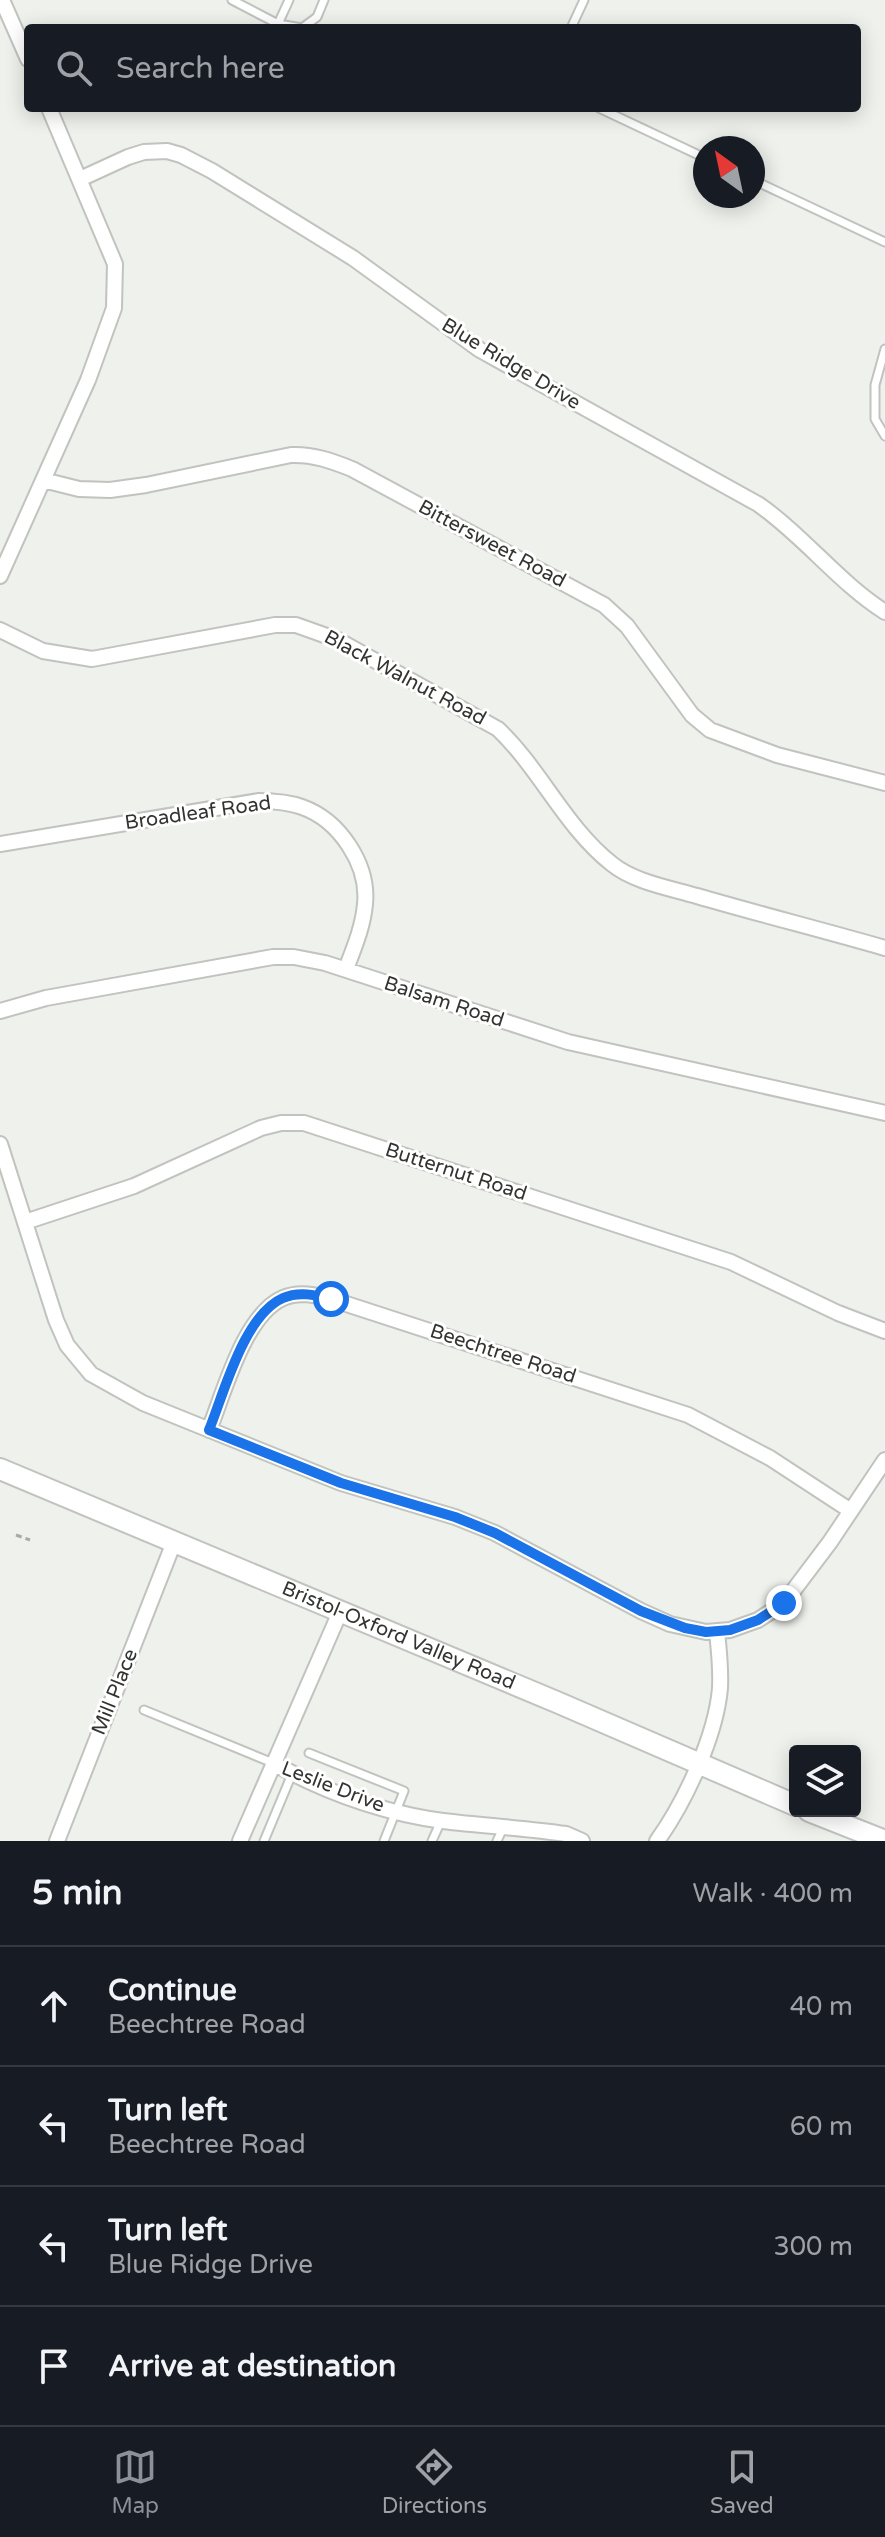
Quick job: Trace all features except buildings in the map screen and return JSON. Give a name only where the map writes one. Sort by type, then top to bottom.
[{"type":"main road","name":"Bristol-Oxford Valley Road","points":[[0,1469],[789,1802]]},
{"type":"main road","points":[[824,1817],[885,1841]]},
{"type":"street","points":[[4,1],[24,49]]},
{"type":"street","points":[[0,576],[88,380],[114,308],[115,264],[51,112]]},
{"type":"street","name":"Blue Ridge Drive","points":[[80,179],[128,157],[156,151],[181,155],[212,171],[353,258],[480,350],[758,504],[785,523],[850,585],[885,612]]},
{"type":"street","name":"Bittersweet Road","points":[[43,480],[79,489],[110,490],[291,455],[332,461],[604,605],[627,626],[692,715],[710,730],[777,755],[885,783]]},
{"type":"street","name":"Black Walnut Road","points":[[0,630],[43,651],[105,659],[275,625],[309,628],[352,648],[498,729],[524,755],[569,820],[595,849],[622,871],[684,892],[885,948]]},
{"type":"street","name":"Broadleaf Road","points":[[0,844],[259,801],[300,806],[331,824],[344,838],[363,877],[365,903],[362,926],[346,969]]},
{"type":"street","name":"Balsam Road","points":[[0,1011],[46,998],[273,957],[294,957],[346,969],[568,1042],[885,1113]]},
{"type":"street","name":"Butternut Road","points":[[25,1222],[134,1186],[261,1128],[281,1123],[304,1123],[731,1262],[838,1313],[885,1331]]},
{"type":"street","points":[[0,1144],[5,1180],[25,1222],[56,1320],[67,1345],[91,1374],[113,1388],[209,1430],[341,1483],[455,1517],[495,1533],[670,1624],[717,1632],[758,1620],[784,1603],[885,1460]]},
{"type":"street","name":"Beechtree Road","points":[[209,1430],[243,1347],[261,1315],[284,1298],[310,1294],[688,1415],[770,1458],[851,1511]]},
{"type":"street","name":"Mill Place","points":[[57,1841],[174,1542]]},
{"type":"street","name":"Leslie Drive","points":[[240,1841],[340,1612]]},
{"type":"street","points":[[657,1841],[690,1789],[711,1731],[717,1708],[720,1668],[717,1632]]},
{"type":"street","name":"Leslie Drive","points":[[273,1763],[292,1774],[367,1804],[441,1821],[504,1826],[582,1841]]},
{"type":"lane","points":[[232,0],[278,24],[289,0]]},
{"type":"lane","points":[[307,24],[317,17],[324,0]]},
{"type":"lane","points":[[573,24],[584,0]]},
{"type":"lane","points":[[607,112],[693,152]]},
{"type":"lane","points":[[765,186],[885,242]]},
{"type":"lane","points":[[885,349],[875,385],[875,419],[885,436]]},
{"type":"lane","points":[[144,1710],[273,1763]]},
{"type":"lane","points":[[309,1753],[404,1791],[384,1841]]},
{"type":"lane","points":[[264,1841],[292,1774]]},
{"type":"lane","points":[[432,1841],[441,1821]]},
{"type":"lane","points":[[497,1841],[504,1826]]},
{"type":"path","points":[[16,1535],[30,1540]]},
{"type":"route","points":[[331,1299],[297,1294],[284,1298],[261,1315],[247,1338],[209,1430],[341,1483],[455,1517],[495,1533],[670,1624],[706,1632],[730,1630],[758,1620],[784,1603]]}]
